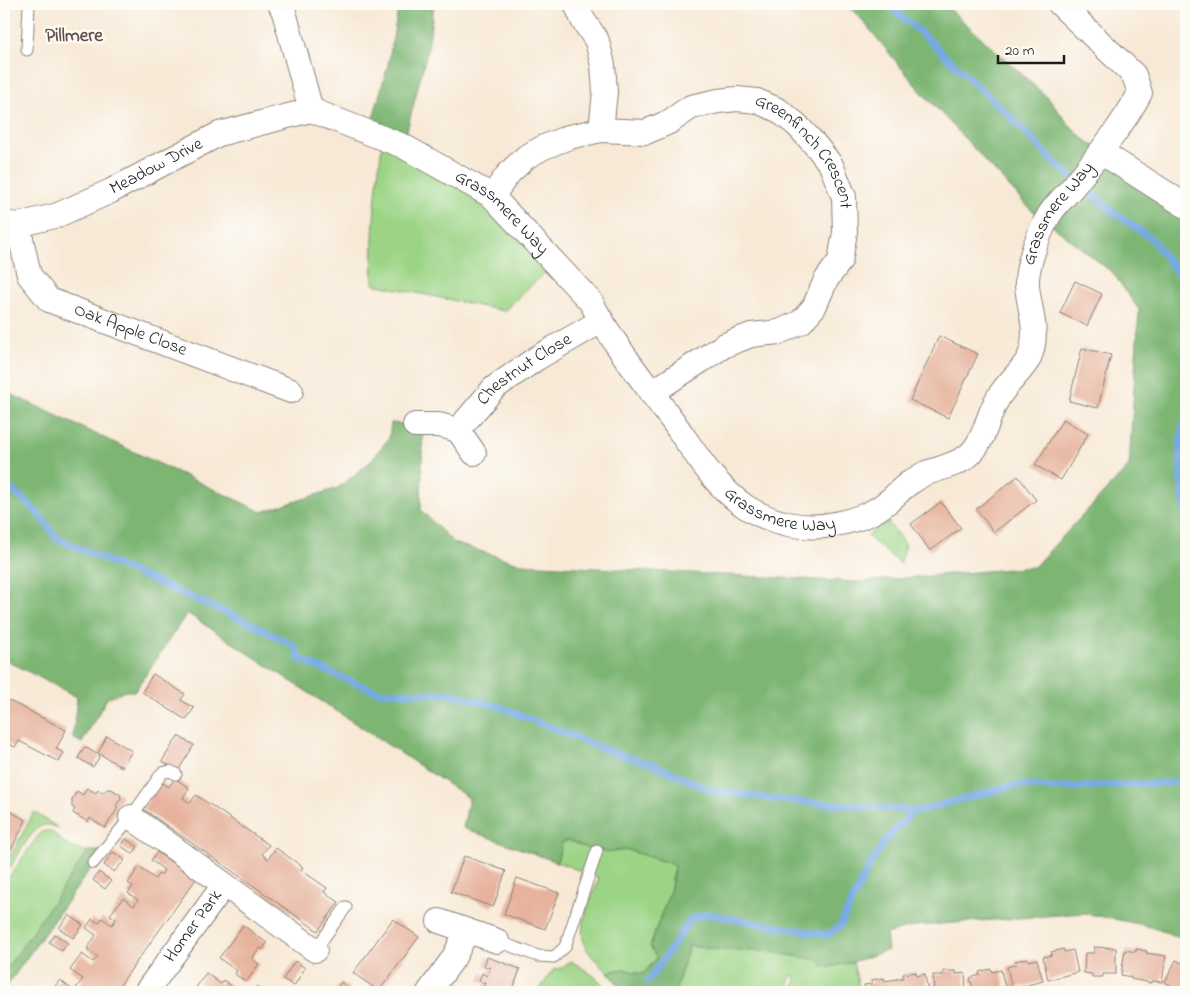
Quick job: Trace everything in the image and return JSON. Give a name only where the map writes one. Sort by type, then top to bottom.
[{"type":"street","points":[[280,4],[284,12],[312,110]]},
{"type":"street","points":[[576,4],[583,20],[597,41],[604,65],[605,92],[601,130]]},
{"type":"street","name":"Grassmere Way","points":[[312,110],[403,146],[492,196],[591,302],[601,320],[652,393],[722,489],[747,508],[769,519],[788,524],[813,526],[835,524],[865,515],[884,505],[905,486],[925,474],[949,466],[968,456],[980,442],[998,398],[1028,360],[1033,342],[1034,323],[1027,284],[1032,256],[1047,217],[1094,161],[1128,115],[1140,93],[1134,75],[1060,4]]},
{"type":"street","name":"Greenfinch Crescent","points":[[492,196],[509,173],[526,157],[560,140],[601,130],[646,132],[669,122],[691,107],[737,99],[757,101],[778,110],[797,126],[831,164],[844,198],[845,232],[840,261],[826,280],[814,307],[801,322],[780,332],[751,335],[725,345],[652,393]]},
{"type":"street","name":"Meadow Drive","points":[[11,224],[58,215],[102,195],[219,134],[312,110]]},
{"type":"street","points":[[1094,161],[1186,206]]},
{"type":"street","name":"Oak Apple Close","points":[[11,224],[28,275],[49,300],[291,391]]},
{"type":"street","name":"Chestnut Close","points":[[458,430],[494,388],[536,358],[601,320]]},
{"type":"street","points":[[415,425],[440,425],[458,430],[474,453]]},
{"type":"street","name":"Homer Park","points":[[131,818],[315,950]]},
{"type":"street","name":"Homer Park","points":[[146,992],[224,885]]},
{"type":"street","points":[[439,921],[496,941]]},
{"type":"street","points":[[429,992],[454,959],[467,931]]},
{"type":"lane","points":[[27,50],[29,4]]},
{"type":"lane","points":[[93,863],[131,818],[162,773],[166,770],[176,774]]},
{"type":"lane","points":[[496,941],[538,956],[554,957],[565,947],[597,851]]},
{"type":"lane","points":[[315,950],[346,907]]},
{"type":"green space","points":[[399,4],[434,4],[428,48],[403,146],[369,132],[388,65]]},
{"type":"green space","points":[[844,4],[944,4],[1048,98],[1084,139],[1186,206],[1186,939],[1144,925],[1084,913],[915,926],[886,934],[888,950],[853,962],[824,968],[819,960],[765,951],[723,950],[689,946],[675,992],[624,992],[608,972],[623,969],[643,974],[657,959],[650,946],[671,888],[674,865],[628,850],[608,852],[591,850],[568,840],[562,843],[557,862],[463,828],[469,798],[187,613],[135,691],[125,691],[107,698],[82,743],[73,738],[77,697],[4,659],[4,391],[262,512],[338,488],[369,463],[389,438],[391,423],[423,425],[421,510],[454,543],[522,564],[857,582],[1034,567],[1129,466],[1139,310],[1113,273],[1028,207],[917,87],[858,15]]},
{"type":"green space","points":[[383,138],[492,196],[555,263],[504,311],[373,284],[375,211]]},
{"type":"green space","points":[[887,521],[905,544],[901,564],[867,536]]},
{"type":"green space","points":[[34,812],[60,829],[48,825],[39,827],[28,839],[4,876],[4,852],[11,855]]},
{"type":"green space","points":[[51,831],[64,843],[75,849],[88,851],[4,973],[4,884],[40,833]]},
{"type":"green space","points":[[568,840],[591,850],[608,852],[628,850],[674,865],[671,888],[650,946],[657,958],[643,974],[623,969],[608,972],[589,953],[582,930],[589,903],[599,878],[557,862],[562,843]]},
{"type":"green space","points":[[88,851],[103,851],[4,990],[4,973]]},
{"type":"green space","points":[[688,946],[723,950],[765,951],[820,960],[824,968],[853,962],[860,992],[793,992],[796,977],[791,975],[787,992],[675,992]]},
{"type":"green space","points":[[571,961],[596,978],[608,992],[581,992],[578,988],[570,992],[538,992],[553,970],[561,968]]},
{"type":"building","points":[[1075,281],[1102,294],[1087,326],[1060,313]]},
{"type":"building","points":[[939,336],[978,354],[948,418],[910,400]]},
{"type":"building","points":[[1082,348],[1111,355],[1098,408],[1069,401]]},
{"type":"building","points":[[1063,419],[1088,434],[1061,480],[1035,465]]},
{"type":"building","points":[[1018,476],[1036,500],[994,532],[976,509]]},
{"type":"building","points":[[941,502],[961,528],[930,551],[911,524]]},
{"type":"building","points":[[153,674],[185,694],[181,700],[194,708],[186,720],[142,692]]},
{"type":"building","points":[[4,698],[66,730],[56,749],[64,753],[59,762],[19,741],[15,747],[4,742],[6,734],[4,733]]},
{"type":"building","points":[[107,736],[132,751],[122,767],[98,753]]},
{"type":"building","points":[[178,736],[194,745],[178,771],[162,761]]},
{"type":"building","points":[[85,747],[100,756],[93,767],[78,758]]},
{"type":"building","points":[[175,778],[189,788],[183,798],[190,803],[196,795],[269,845],[262,854],[268,859],[276,848],[303,867],[301,870],[327,888],[324,892],[339,902],[318,931],[143,809],[161,782],[169,787]]},
{"type":"building","points":[[87,788],[96,793],[98,790],[104,793],[107,789],[111,789],[120,794],[121,798],[116,806],[118,808],[105,828],[90,818],[88,822],[73,813],[75,809],[72,807],[72,800],[77,791],[83,795]]},
{"type":"building","points":[[4,808],[26,820],[11,850],[4,846]]},
{"type":"building","points":[[126,839],[138,847],[133,854],[121,846]]},
{"type":"building","points":[[113,852],[125,860],[114,872],[104,865]]},
{"type":"building","points":[[157,852],[196,879],[115,992],[50,992],[60,980],[74,991],[83,979],[70,970],[82,954],[93,962],[98,957],[87,949],[96,935],[86,928],[92,919],[99,923],[102,918],[112,925],[116,919],[110,915],[123,898],[134,906],[138,900],[128,893],[133,886],[128,883],[139,867],[155,879],[158,874],[161,875],[164,870],[151,860]]},
{"type":"building","points":[[464,856],[506,871],[493,907],[451,892]]},
{"type":"building","points":[[99,872],[111,881],[105,889],[93,880]]},
{"type":"building","points":[[517,878],[559,893],[545,929],[504,914]]},
{"type":"building","points":[[69,915],[83,925],[73,938],[59,928]]},
{"type":"building","points":[[393,919],[419,937],[379,991],[353,973]]},
{"type":"building","points":[[243,925],[267,943],[252,958],[259,964],[246,982],[235,974],[237,971],[219,958]]},
{"type":"building","points":[[55,934],[68,943],[62,951],[49,942]]},
{"type":"building","points":[[1094,947],[1116,948],[1116,974],[1103,974],[1103,977],[1092,977],[1092,974],[1084,973],[1085,953],[1094,953]]},
{"type":"building","points":[[1064,949],[1064,952],[1073,950],[1078,972],[1048,980],[1043,957],[1052,955],[1051,952]]},
{"type":"building","points":[[1136,949],[1147,951],[1146,953],[1166,956],[1162,982],[1151,981],[1151,983],[1121,975],[1125,950],[1136,952]]},
{"type":"building","points":[[487,957],[520,969],[512,992],[466,992],[468,987],[481,991],[485,983],[479,981],[482,973],[487,976],[490,968],[484,966]]},
{"type":"building","points":[[1028,958],[1028,961],[1037,959],[1043,981],[1012,989],[1007,967],[1016,964],[1015,961]]},
{"type":"building","points":[[1176,960],[1186,965],[1186,992],[1176,992],[1172,990],[1173,987],[1165,982]]},
{"type":"building","points":[[295,961],[305,968],[294,986],[283,979]]},
{"type":"building","points":[[991,969],[992,972],[1001,970],[1006,992],[974,992],[970,978],[980,975],[979,972]]},
{"type":"building","points":[[943,971],[956,971],[956,974],[965,973],[966,992],[934,992],[933,975],[943,975]]},
{"type":"building","points":[[916,972],[916,976],[925,974],[928,992],[865,992],[864,985],[872,984],[872,980],[884,978],[885,981],[903,978],[903,974]]},
{"type":"building","points":[[206,973],[221,984],[223,980],[234,988],[231,992],[193,992]]},
{"type":"building","points":[[341,982],[354,992],[334,992]]},
{"type":"building","points":[[257,986],[265,992],[252,992]]},
{"type":"waterway","points":[[886,4],[918,30],[1018,124],[1053,161],[1111,210],[1152,239],[1186,285]]},
{"type":"waterway","points":[[1186,417],[1180,442],[1181,479],[1186,518]]},
{"type":"waterway","points":[[4,485],[33,508],[56,538],[254,625],[296,647],[299,659],[380,692],[453,694],[503,708],[611,752],[653,764],[709,790],[790,801],[918,811],[1015,785],[1055,788],[1186,782]]},
{"type":"waterway","points":[[648,981],[691,919],[706,914],[827,935],[840,926],[869,866],[885,841],[913,811]]},
{"type":"district","name":"Pillmere","points":[[74,36]]}]
